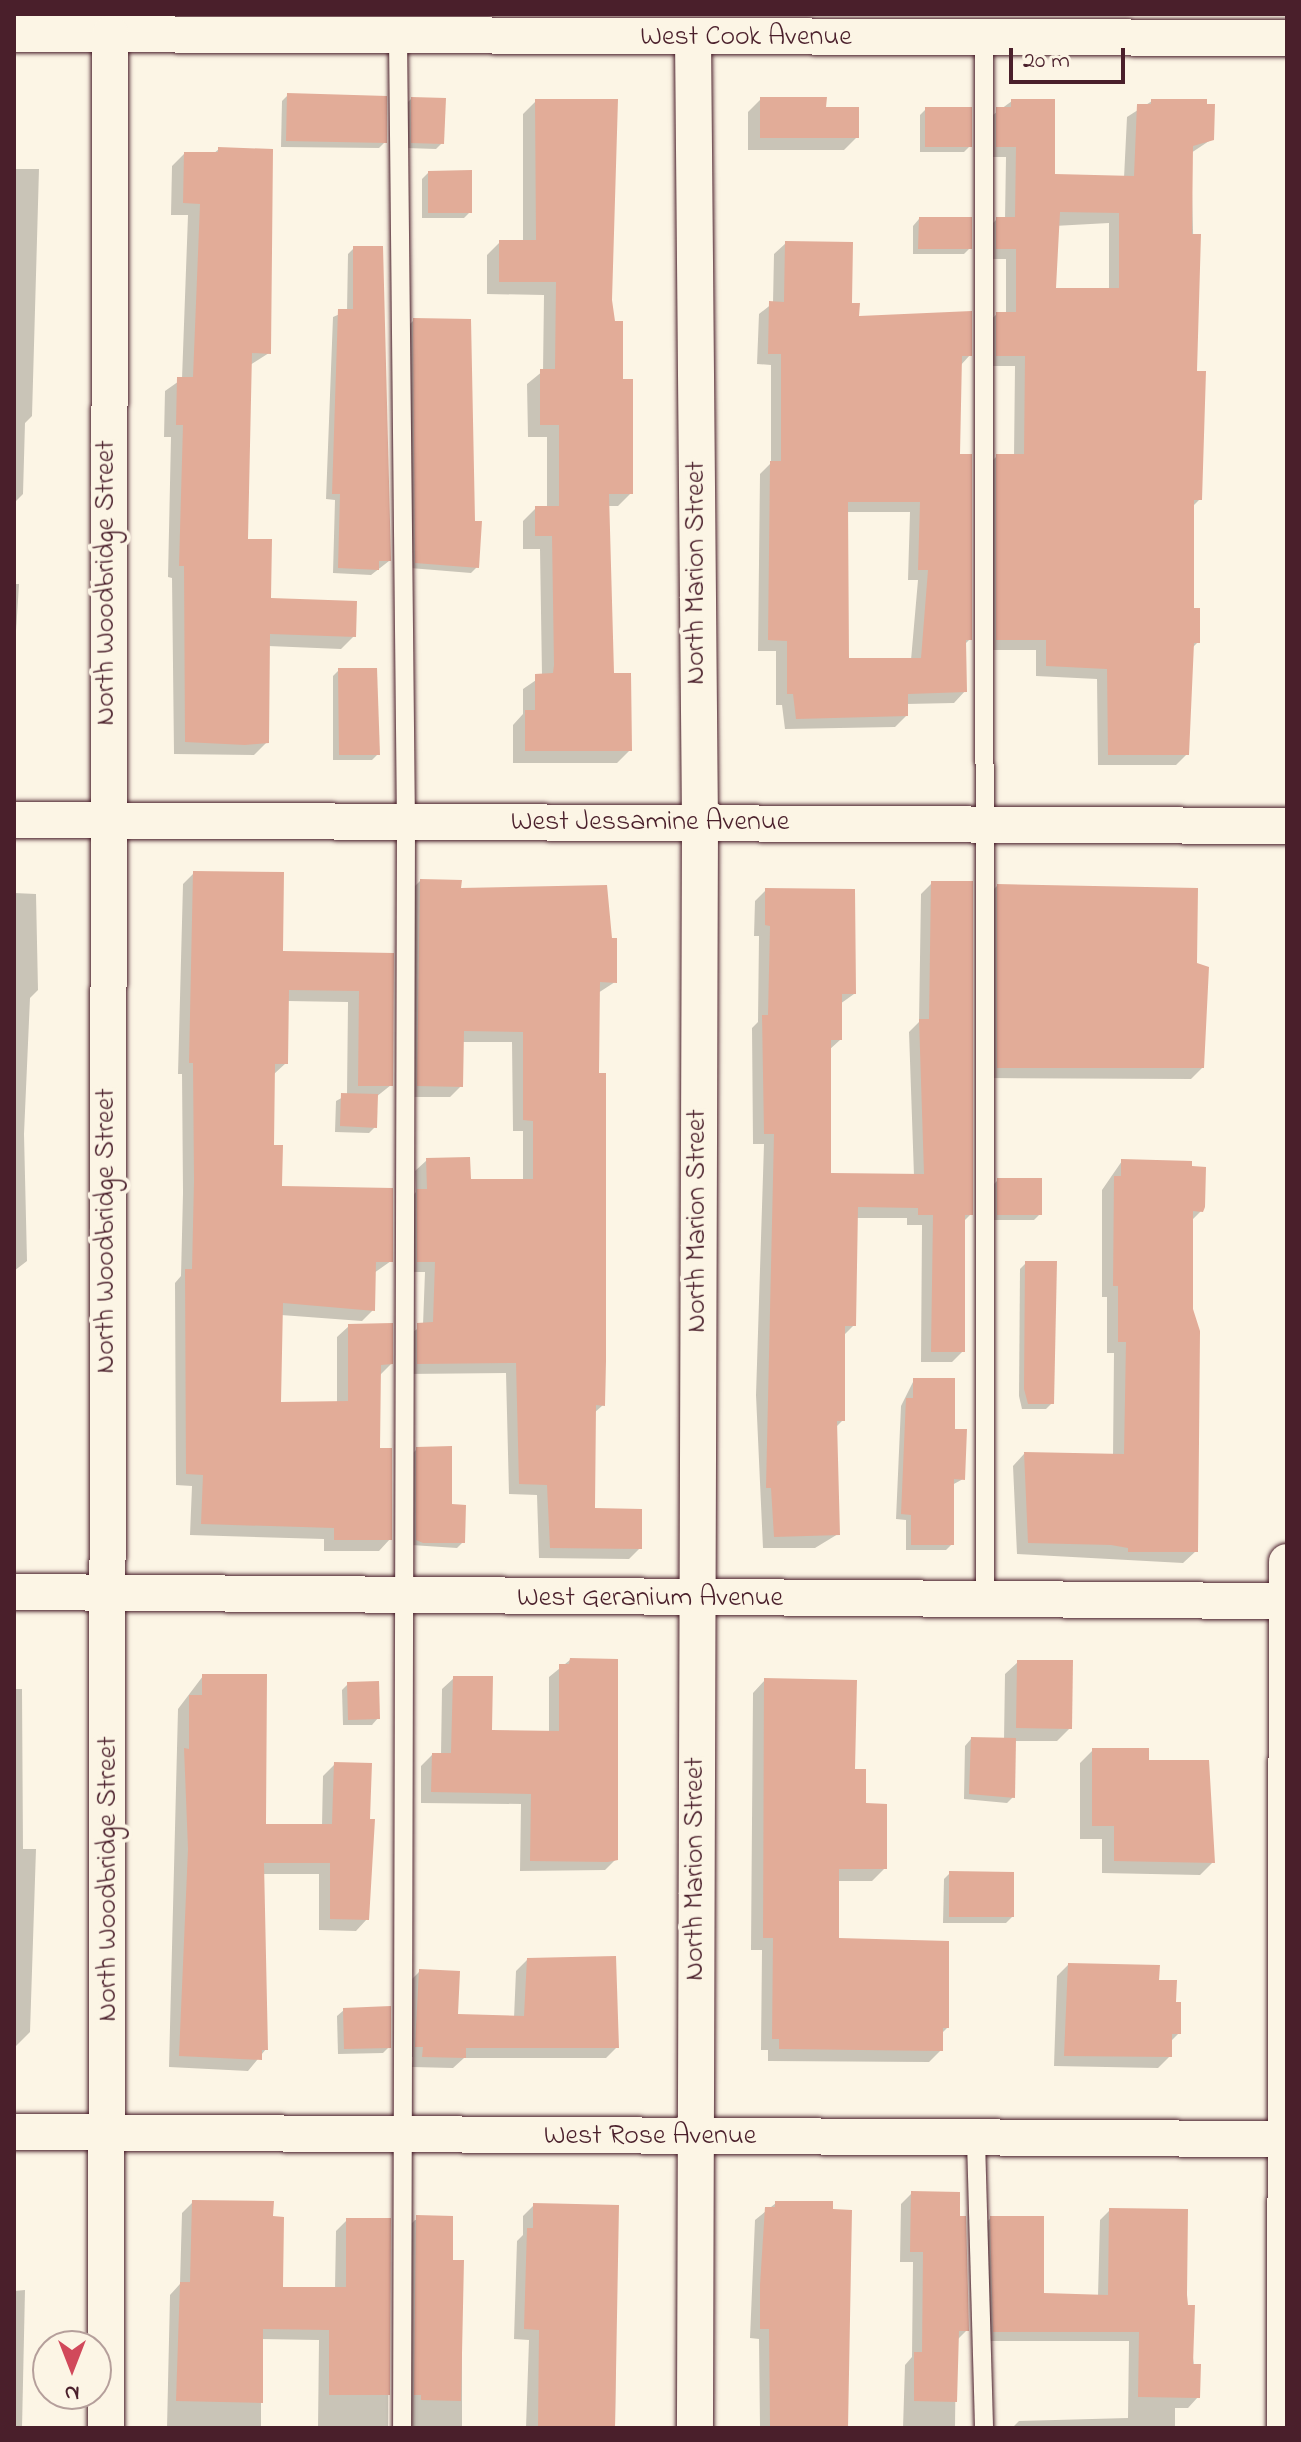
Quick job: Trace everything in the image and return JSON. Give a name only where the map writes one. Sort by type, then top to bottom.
[{"type":"street","name":"West Cook Avenue","points":[[14,34],[398,36],[693,26],[984,39],[1287,38]]},
{"type":"street","name":"North Marion Street","points":[[693,26],[700,823],[695,2428]]},
{"type":"street","name":"North Woodbridge Street","points":[[106,2428],[110,2133],[106,820],[110,34]]},
{"type":"street","name":"West Jessamine Avenue","points":[[14,820],[1287,826]]},
{"type":"street","points":[[1285,2428],[1287,1562]]},
{"type":"street","name":"West Geranium Avenue","points":[[14,1592],[402,1598],[1287,1601]]},
{"type":"street","name":"West Rose Avenue","points":[[14,2132],[976,2140],[1286,2139]]},
{"type":"lane","points":[[398,36],[406,822],[402,2428]]},
{"type":"lane","points":[[984,39],[985,1601]]},
{"type":"lane","points":[[976,2140],[984,2428]]},
{"type":"building","points":[[287,93],[387,96],[387,143],[286,141]]},
{"type":"building","points":[[411,97],[446,98],[444,144],[411,143]]},
{"type":"building","points":[[760,97],[827,97],[826,107],[859,107],[859,138],[760,138]]},
{"type":"building","points":[[535,99],[618,99],[612,300],[615,321],[623,321],[623,379],[633,379],[633,494],[609,494],[614,673],[631,673],[632,751],[525,751],[525,710],[535,710],[535,674],[553,673],[554,665],[552,536],[535,536],[535,506],[559,506],[559,425],[540,425],[540,369],[555,369],[556,282],[499,282],[499,240],[536,240]]},
{"type":"building","points":[[1011,99],[1055,99],[1055,174],[1134,176],[1137,104],[1151,104],[1151,99],[1207,99],[1207,104],[1215,104],[1214,140],[1193,146],[1192,234],[1201,234],[1197,371],[1206,371],[1202,500],[1194,500],[1194,608],[1200,608],[1200,643],[1194,643],[1189,755],[1108,755],[1107,669],[1046,666],[1046,640],[996,640],[996,454],[1024,454],[1025,356],[996,356],[996,312],[1016,312],[1016,249],[996,249],[996,217],[1015,217],[1016,147],[996,147],[996,107],[1011,107]],"holes":[[[1060,212],[1119,213],[1119,288],[1056,288]]]},
{"type":"building","points":[[925,107],[972,107],[972,147],[925,147]]},
{"type":"building","points":[[218,147],[273,149],[271,354],[252,353],[248,539],[272,539],[271,598],[357,601],[356,637],[270,634],[269,743],[245,745],[185,742],[184,566],[179,566],[183,425],[176,425],[177,377],[193,377],[200,204],[183,203],[184,152],[218,152]]},
{"type":"building","points":[[472,170],[472,213],[428,213],[428,171]]},
{"type":"building","points":[[919,217],[972,217],[972,249],[918,249]]},
{"type":"building","points":[[785,241],[853,242],[852,303],[860,303],[859,316],[972,311],[972,356],[962,356],[960,454],[972,454],[972,640],[966,640],[967,692],[908,694],[908,716],[796,719],[793,694],[787,694],[787,641],[768,640],[770,461],[781,461],[781,354],[768,354],[769,301],[784,302]],"holes":[[[848,502],[920,502],[918,570],[928,570],[921,658],[849,658]]]},
{"type":"building","points":[[353,246],[383,246],[391,561],[379,561],[379,570],[338,568],[340,494],[332,494],[338,309],[353,309]]},
{"type":"building","points":[[413,318],[471,319],[475,521],[482,521],[479,568],[415,563]]},
{"type":"building","points":[[338,668],[377,668],[380,755],[339,755]]},
{"type":"building","points":[[193,871],[284,872],[283,951],[394,953],[393,1086],[358,1086],[359,991],[289,990],[288,1064],[275,1064],[274,1145],[283,1145],[282,1186],[393,1188],[393,1262],[376,1262],[375,1311],[283,1303],[281,1402],[348,1401],[348,1324],[393,1323],[393,1364],[381,1365],[380,1448],[392,1448],[392,1540],[334,1540],[334,1528],[201,1524],[203,1475],[186,1474],[185,1269],[192,1269],[194,1181],[193,1063],[189,1063]]},
{"type":"building","points":[[420,879],[462,880],[461,888],[607,885],[612,938],[617,938],[617,983],[600,982],[599,1073],[606,1073],[606,1361],[605,1406],[596,1405],[595,1508],[642,1509],[642,1549],[550,1548],[547,1485],[519,1484],[516,1363],[417,1364],[417,1323],[433,1322],[435,1262],[417,1262],[417,1189],[427,1189],[426,1158],[470,1157],[471,1179],[533,1179],[533,1121],[523,1120],[523,1032],[464,1031],[463,1087],[417,1086]]},
{"type":"building","points":[[931,881],[973,881],[973,1215],[965,1215],[965,1352],[931,1352],[933,1215],[918,1215],[918,1208],[858,1207],[856,1326],[845,1326],[845,1421],[837,1421],[840,1535],[774,1537],[771,1488],[766,1488],[774,1134],[764,1134],[762,1015],[768,1015],[770,926],[765,925],[765,888],[855,889],[856,994],[842,994],[842,1040],[831,1040],[831,1173],[924,1174],[919,1019],[929,1019]]},
{"type":"building","points":[[997,884],[1198,888],[1197,963],[1209,967],[1204,1068],[997,1068]]},
{"type":"building","points":[[341,1093],[378,1094],[377,1128],[340,1126]]},
{"type":"building","points":[[1121,1159],[1192,1161],[1192,1166],[1206,1167],[1205,1207],[1203,1212],[1193,1211],[1193,1309],[1200,1331],[1198,1552],[1128,1552],[1128,1548],[1111,1545],[1028,1543],[1024,1452],[1124,1454],[1126,1342],[1118,1342],[1118,1286],[1113,1286],[1114,1176],[1121,1176]]},
{"type":"building","points":[[997,1178],[1042,1178],[1042,1215],[997,1215]]},
{"type":"building","points":[[1025,1261],[1057,1261],[1054,1404],[1028,1404],[1024,1389]]},
{"type":"building","points":[[913,1378],[955,1378],[955,1429],[967,1429],[965,1480],[954,1479],[954,1545],[911,1545],[911,1515],[901,1514],[906,1398],[913,1398]]},
{"type":"building","points":[[452,1446],[452,1504],[466,1505],[465,1543],[423,1543],[416,1540],[416,1447]]},
{"type":"building","points":[[570,1658],[618,1659],[618,1860],[530,1861],[531,1794],[431,1792],[432,1753],[451,1753],[453,1676],[493,1676],[492,1730],[559,1731],[559,1664],[569,1664]]},
{"type":"building","points":[[1017,1660],[1073,1660],[1072,1729],[1016,1728]]},
{"type":"building","points":[[202,1674],[267,1674],[266,1824],[332,1824],[334,1762],[372,1763],[370,1819],[375,1819],[369,1920],[330,1919],[330,1863],[264,1863],[268,2050],[262,2050],[262,2060],[179,2056],[188,1849],[184,1748],[189,1749],[189,1695],[202,1695]]},
{"type":"building","points":[[764,1678],[857,1680],[855,1769],[866,1769],[866,1803],[887,1804],[887,1869],[839,1869],[839,1938],[949,1941],[949,2028],[943,2028],[943,2051],[779,2049],[779,2039],[772,2039],[773,1938],[763,1938]]},
{"type":"building","points":[[379,1681],[380,1719],[348,1720],[347,1682]]},
{"type":"building","points":[[971,1737],[1016,1738],[1015,1798],[969,1794]]},
{"type":"building","points":[[1092,1748],[1149,1748],[1149,1760],[1209,1760],[1215,1863],[1114,1861],[1114,1826],[1092,1826]]},
{"type":"building","points":[[949,1871],[1014,1872],[1014,1917],[949,1917]]},
{"type":"building","points":[[616,1956],[619,2048],[466,2048],[466,2058],[422,2057],[423,2047],[415,2047],[419,1969],[460,1971],[458,2014],[524,2016],[527,1958]]},
{"type":"building","points":[[1068,1963],[1160,1965],[1159,1980],[1177,1980],[1176,2002],[1181,2002],[1181,2034],[1172,2034],[1172,2057],[1064,2056]]},
{"type":"building","points":[[391,2006],[391,2048],[344,2049],[343,2008]]},
{"type":"building","points":[[911,2191],[960,2192],[960,2216],[966,2216],[969,2331],[959,2331],[957,2402],[914,2401],[914,2352],[922,2352],[923,2252],[910,2252]]},
{"type":"building","points":[[192,2200],[274,2201],[273,2216],[284,2217],[283,2287],[346,2287],[346,2218],[391,2218],[390,2395],[329,2395],[329,2330],[263,2329],[263,2403],[176,2401],[180,2282],[190,2282]]},
{"type":"building","points":[[775,2201],[833,2201],[833,2209],[852,2210],[848,2428],[770,2428],[769,2329],[760,2329],[760,2285],[765,2207],[775,2207]]},
{"type":"building","points":[[533,2203],[619,2205],[615,2428],[538,2428],[539,2330],[524,2329],[527,2228],[533,2228]]},
{"type":"building","points":[[1109,2208],[1188,2209],[1187,2295],[1188,2305],[1195,2305],[1193,2364],[1201,2364],[1200,2398],[1138,2397],[1139,2332],[993,2332],[990,2216],[1044,2216],[1044,2293],[1108,2295]]},
{"type":"building","points":[[416,2215],[453,2216],[453,2260],[464,2260],[461,2401],[421,2400],[421,2395],[414,2395]]}]
